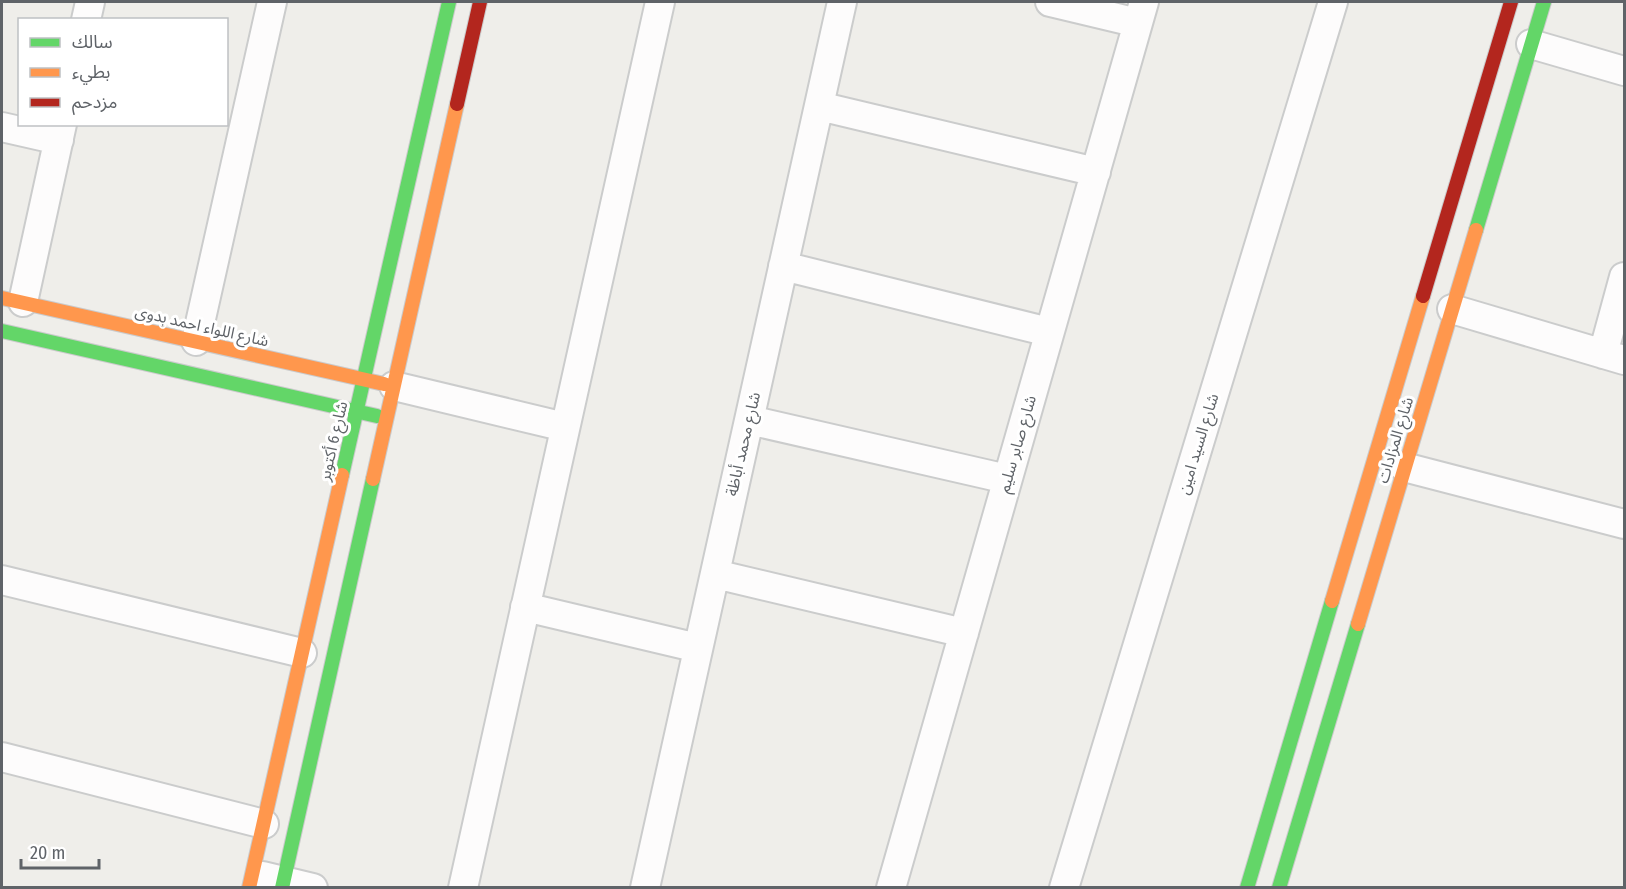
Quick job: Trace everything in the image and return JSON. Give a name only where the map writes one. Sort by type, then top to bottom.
[{"type":"street","points":[[86,18],[90,2]]},
{"type":"street","points":[[196,341],[272,2]]},
{"type":"street","name":"شارع 6 أكتوبر","points":[[251,881],[449,2]]},
{"type":"street","points":[[283,884],[480,2]]},
{"type":"street","points":[[463,888],[660,2]]},
{"type":"street","name":"شارع محمد أباظة","points":[[645,888],[842,2]]},
{"type":"street","points":[[1050,2],[1141,12]]},
{"type":"street","name":"شارع السيد امين","points":[[1064,888],[1333,2]]},
{"type":"street","name":"شارع المزادات","points":[[1247,888],[1511,2]]},
{"type":"street","name":"شارع المزادات","points":[[1279,888],[1544,2]]},
{"type":"street","name":"شارع صابر سليم","points":[[891,888],[1141,12]]},
{"type":"street","points":[[1531,45],[1624,71]]},
{"type":"street","points":[[819,106],[1096,172]]},
{"type":"street","points":[[2,127],[61,132],[12,300]]},
{"type":"street","points":[[783,266],[1049,332]]},
{"type":"street","points":[[1452,309],[1614,357],[1624,277]]},
{"type":"street","name":"شارع اللواء احمد بدوى","points":[[12,300],[394,386]]},
{"type":"street","points":[[2,331],[387,418]]},
{"type":"street","points":[[394,386],[565,427]]},
{"type":"street","points":[[749,420],[1007,479]]},
{"type":"street","points":[[1404,467],[1624,524]]},
{"type":"street","points":[[715,574],[964,633]]},
{"type":"street","points":[[2,580],[302,653]]},
{"type":"street","points":[[525,607],[698,648]]},
{"type":"street","points":[[2,757],[264,824]]},
{"type":"street","points":[[251,881],[313,888]]},
{"type":"traffic: fast","points":[[342,475],[449,2]]},
{"type":"traffic: fast","points":[[1476,230],[1544,2]]},
{"type":"traffic: fast","points":[[2,331],[377,416]]},
{"type":"traffic: fast","points":[[282,888],[373,479]]},
{"type":"traffic: fast","points":[[1247,888],[1332,601]]},
{"type":"traffic: fast","points":[[1279,888],[1358,624]]},
{"type":"traffic: slow","points":[[373,479],[457,104]]},
{"type":"traffic: slow","points":[[1358,624],[1476,230]]},
{"type":"traffic: slow","points":[[1332,601],[1423,296]]},
{"type":"traffic: slow","points":[[2,298],[384,384]]},
{"type":"traffic: slow","points":[[249,888],[342,475]]},
{"type":"traffic: jam","points":[[457,104],[480,2]]},
{"type":"traffic: jam","points":[[1423,296],[1511,2]]}]
